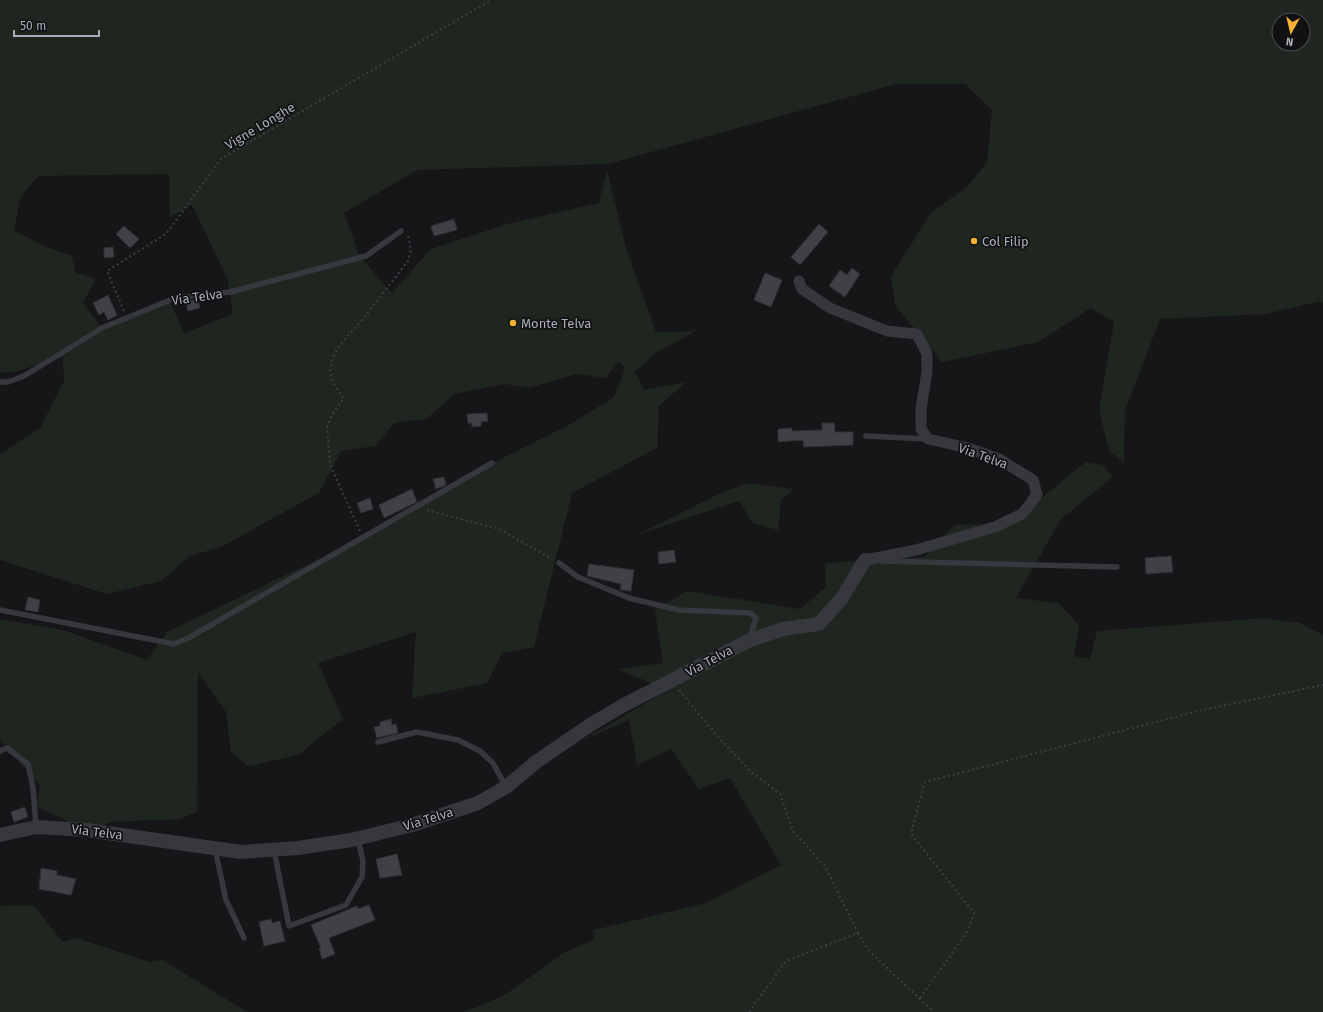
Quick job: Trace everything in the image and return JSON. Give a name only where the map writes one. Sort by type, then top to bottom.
[{"type":"street","points":[[799,281],[802,289],[830,308],[888,331],[917,334],[927,354],[927,372],[921,409],[921,429],[928,439]]},
{"type":"street","name":"Via Telva","points":[[0,835],[36,826],[87,830],[241,852],[274,850],[298,848],[358,838],[412,825],[478,803],[506,787],[536,762],[590,725],[750,640],[783,629],[819,624],[842,598],[865,560],[916,550],[995,527],[1022,514],[1037,495],[1033,480],[999,459],[968,448],[928,439]]},
{"type":"lane","name":"Via Telva","points":[[0,382],[8,382],[24,376],[102,328],[175,298],[230,292],[366,256],[401,231]]},
{"type":"lane","points":[[866,436],[928,439]]},
{"type":"lane","points":[[0,610],[174,644],[190,637],[492,463]]},
{"type":"lane","points":[[865,560],[1117,567]]},
{"type":"lane","points":[[559,562],[578,577],[629,598],[678,610],[750,613],[756,618],[750,640]]},
{"type":"lane","points":[[378,742],[417,732],[458,740],[480,751],[493,763],[506,787]]},
{"type":"lane","points":[[0,751],[7,748],[28,764],[33,788],[36,826]]},
{"type":"lane","points":[[274,850],[289,926],[346,905],[362,878],[363,861],[358,838]]},
{"type":"lane","points":[[215,848],[226,900],[244,938]]},
{"type":"path","name":"Vigne Longhe","points":[[127,317],[107,271],[166,234],[221,160],[491,0]]},
{"type":"path","points":[[363,538],[330,466],[327,428],[332,414],[344,398],[337,392],[330,366],[343,340],[359,323],[408,260],[411,250],[408,233],[401,231]]},
{"type":"path","points":[[423,504],[426,510],[499,528],[559,562]]},
{"type":"path","points":[[672,681],[720,739],[750,771],[780,794],[793,832],[825,866],[858,933],[870,952],[934,1012]]},
{"type":"path","points":[[920,998],[968,931],[974,913],[911,834],[926,782],[1202,710],[1323,685]]},
{"type":"path","points":[[749,1012],[786,961],[858,933]]},
{"type":"shaded area","points":[[0,0],[1323,0],[1323,303],[1321,301],[1266,314],[1160,319],[1125,411],[1124,463],[1109,451],[1099,410],[1114,322],[1091,308],[1038,342],[942,362],[895,305],[891,276],[931,213],[968,186],[987,162],[992,110],[965,84],[896,84],[608,164],[417,170],[344,213],[360,257],[392,293],[431,249],[507,224],[599,203],[607,170],[626,248],[656,332],[696,331],[656,353],[635,372],[644,390],[686,382],[659,406],[657,448],[572,493],[534,647],[502,653],[487,683],[412,698],[416,632],[318,663],[343,719],[298,755],[248,766],[231,752],[226,712],[198,672],[197,812],[180,819],[111,822],[87,830],[37,807],[40,785],[0,740],[0,619],[63,630],[147,660],[167,632],[363,538],[464,477],[571,424],[614,397],[625,369],[619,361],[606,378],[577,374],[528,388],[505,384],[455,394],[426,419],[394,423],[375,446],[341,451],[319,493],[221,547],[190,556],[161,581],[107,594],[0,560],[0,454],[40,428],[64,381],[63,357],[15,372],[0,373]],"holes":[[[169,174],[170,217],[192,205],[228,280],[233,314],[184,333],[170,302],[102,328],[83,303],[96,279],[75,272],[72,256],[44,246],[14,230],[20,199],[38,176]]]},
{"type":"shaded area","points":[[1086,462],[1103,465],[1113,477],[1061,519],[1016,598],[1059,603],[1079,626],[1074,656],[1090,659],[1097,631],[1265,618],[1300,623],[1323,635],[1323,1012],[463,1012],[505,995],[565,952],[593,940],[594,930],[706,903],[781,865],[730,778],[699,789],[671,749],[637,765],[629,720],[581,741],[668,690],[617,669],[663,663],[655,610],[687,591],[800,609],[826,587],[825,563],[924,557],[955,525],[985,524],[1003,529]]},
{"type":"shaded area","points":[[749,483],[794,489],[781,500],[778,530],[753,523],[739,501],[636,535],[725,491]]},
{"type":"shaded area","points":[[33,905],[63,942],[76,938],[150,962],[163,960],[247,1012],[0,1012],[0,906]]},
{"type":"building","points":[[454,219],[457,230],[434,236],[431,226]]},
{"type":"building","points":[[819,224],[828,232],[800,265],[791,257]]},
{"type":"building","points":[[124,226],[139,239],[130,248],[116,234]]},
{"type":"building","points":[[113,247],[114,257],[104,258],[104,248]]},
{"type":"building","points":[[852,268],[860,274],[845,297],[829,286],[840,270],[847,275]]},
{"type":"building","points":[[765,273],[782,280],[771,307],[754,300]]},
{"type":"building","points":[[108,295],[117,315],[108,320],[104,312],[99,315],[93,303]]},
{"type":"building","points":[[198,300],[200,308],[188,311],[186,301]]},
{"type":"building","points":[[487,413],[488,421],[481,422],[481,426],[472,427],[472,423],[468,423],[467,414]]},
{"type":"building","points":[[822,423],[834,423],[835,432],[853,432],[853,445],[804,447],[803,440],[778,442],[778,429],[792,428],[792,431],[822,430]]},
{"type":"building","points":[[444,477],[446,485],[436,489],[433,479]]},
{"type":"building","points":[[412,489],[417,502],[384,518],[379,505]]},
{"type":"building","points":[[370,498],[373,509],[361,513],[357,503]]},
{"type":"building","points":[[674,550],[676,562],[659,564],[658,552]]},
{"type":"building","points":[[1171,556],[1173,572],[1146,574],[1145,558]]},
{"type":"building","points":[[589,564],[634,570],[631,591],[620,590],[621,584],[587,576]]},
{"type":"building","points":[[28,597],[40,600],[38,612],[25,610]]},
{"type":"building","points":[[391,719],[392,725],[396,724],[398,733],[377,738],[374,727],[380,726],[380,722]]},
{"type":"building","points":[[25,807],[28,817],[14,822],[11,812]]},
{"type":"building","points":[[397,854],[402,875],[380,878],[376,859]]},
{"type":"building","points":[[41,868],[57,871],[57,875],[76,879],[71,895],[39,889]]},
{"type":"building","points":[[369,905],[375,920],[329,938],[335,954],[322,959],[319,948],[321,948],[311,925],[357,906],[358,909]]},
{"type":"building","points":[[271,919],[272,923],[280,921],[285,941],[264,946],[259,922]]},
{"type":"place","name":"Col Filip","points":[[974,241]]},
{"type":"place","name":"Monte Telva","points":[[513,323]]}]
